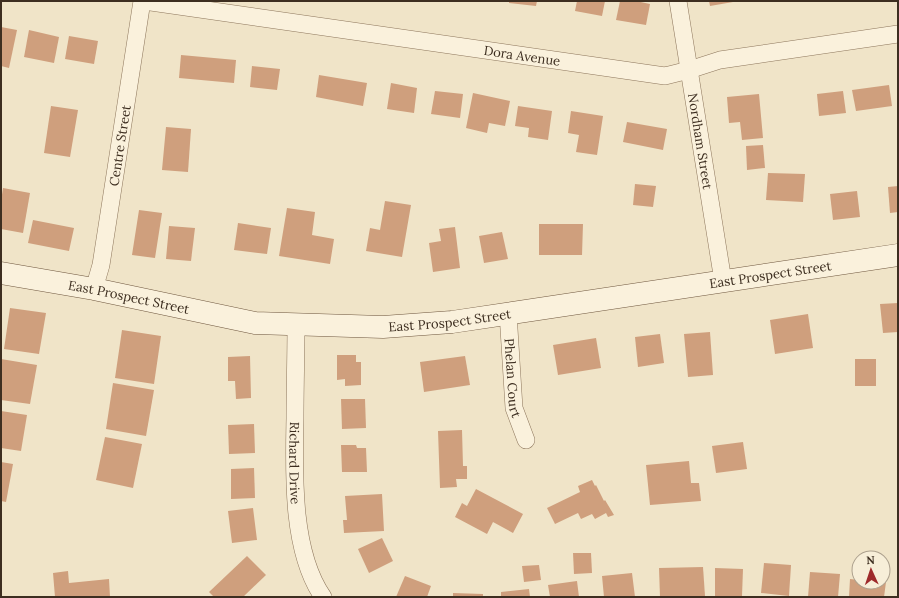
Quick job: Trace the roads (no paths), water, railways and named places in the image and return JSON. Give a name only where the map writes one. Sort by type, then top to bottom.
[{"type":"street","name":"Dora Avenue","points":[[143,1],[665,76],[720,60],[898,34]]},
{"type":"street","name":"Centre Street","points":[[94,289],[101,265],[143,1]]},
{"type":"street","name":"Nordham Street","points":[[678,1],[724,281]]},
{"type":"street","name":"East Prospect Street","points":[[1,273],[94,289],[255,322],[383,327],[452,322],[898,255]]},
{"type":"street","name":"Phelan Court","points":[[508,314],[514,408],[526,440]]},
{"type":"street","name":"Richard Drive","points":[[296,323],[294,462],[296,503],[302,544],[310,572],[321,596]]}]
